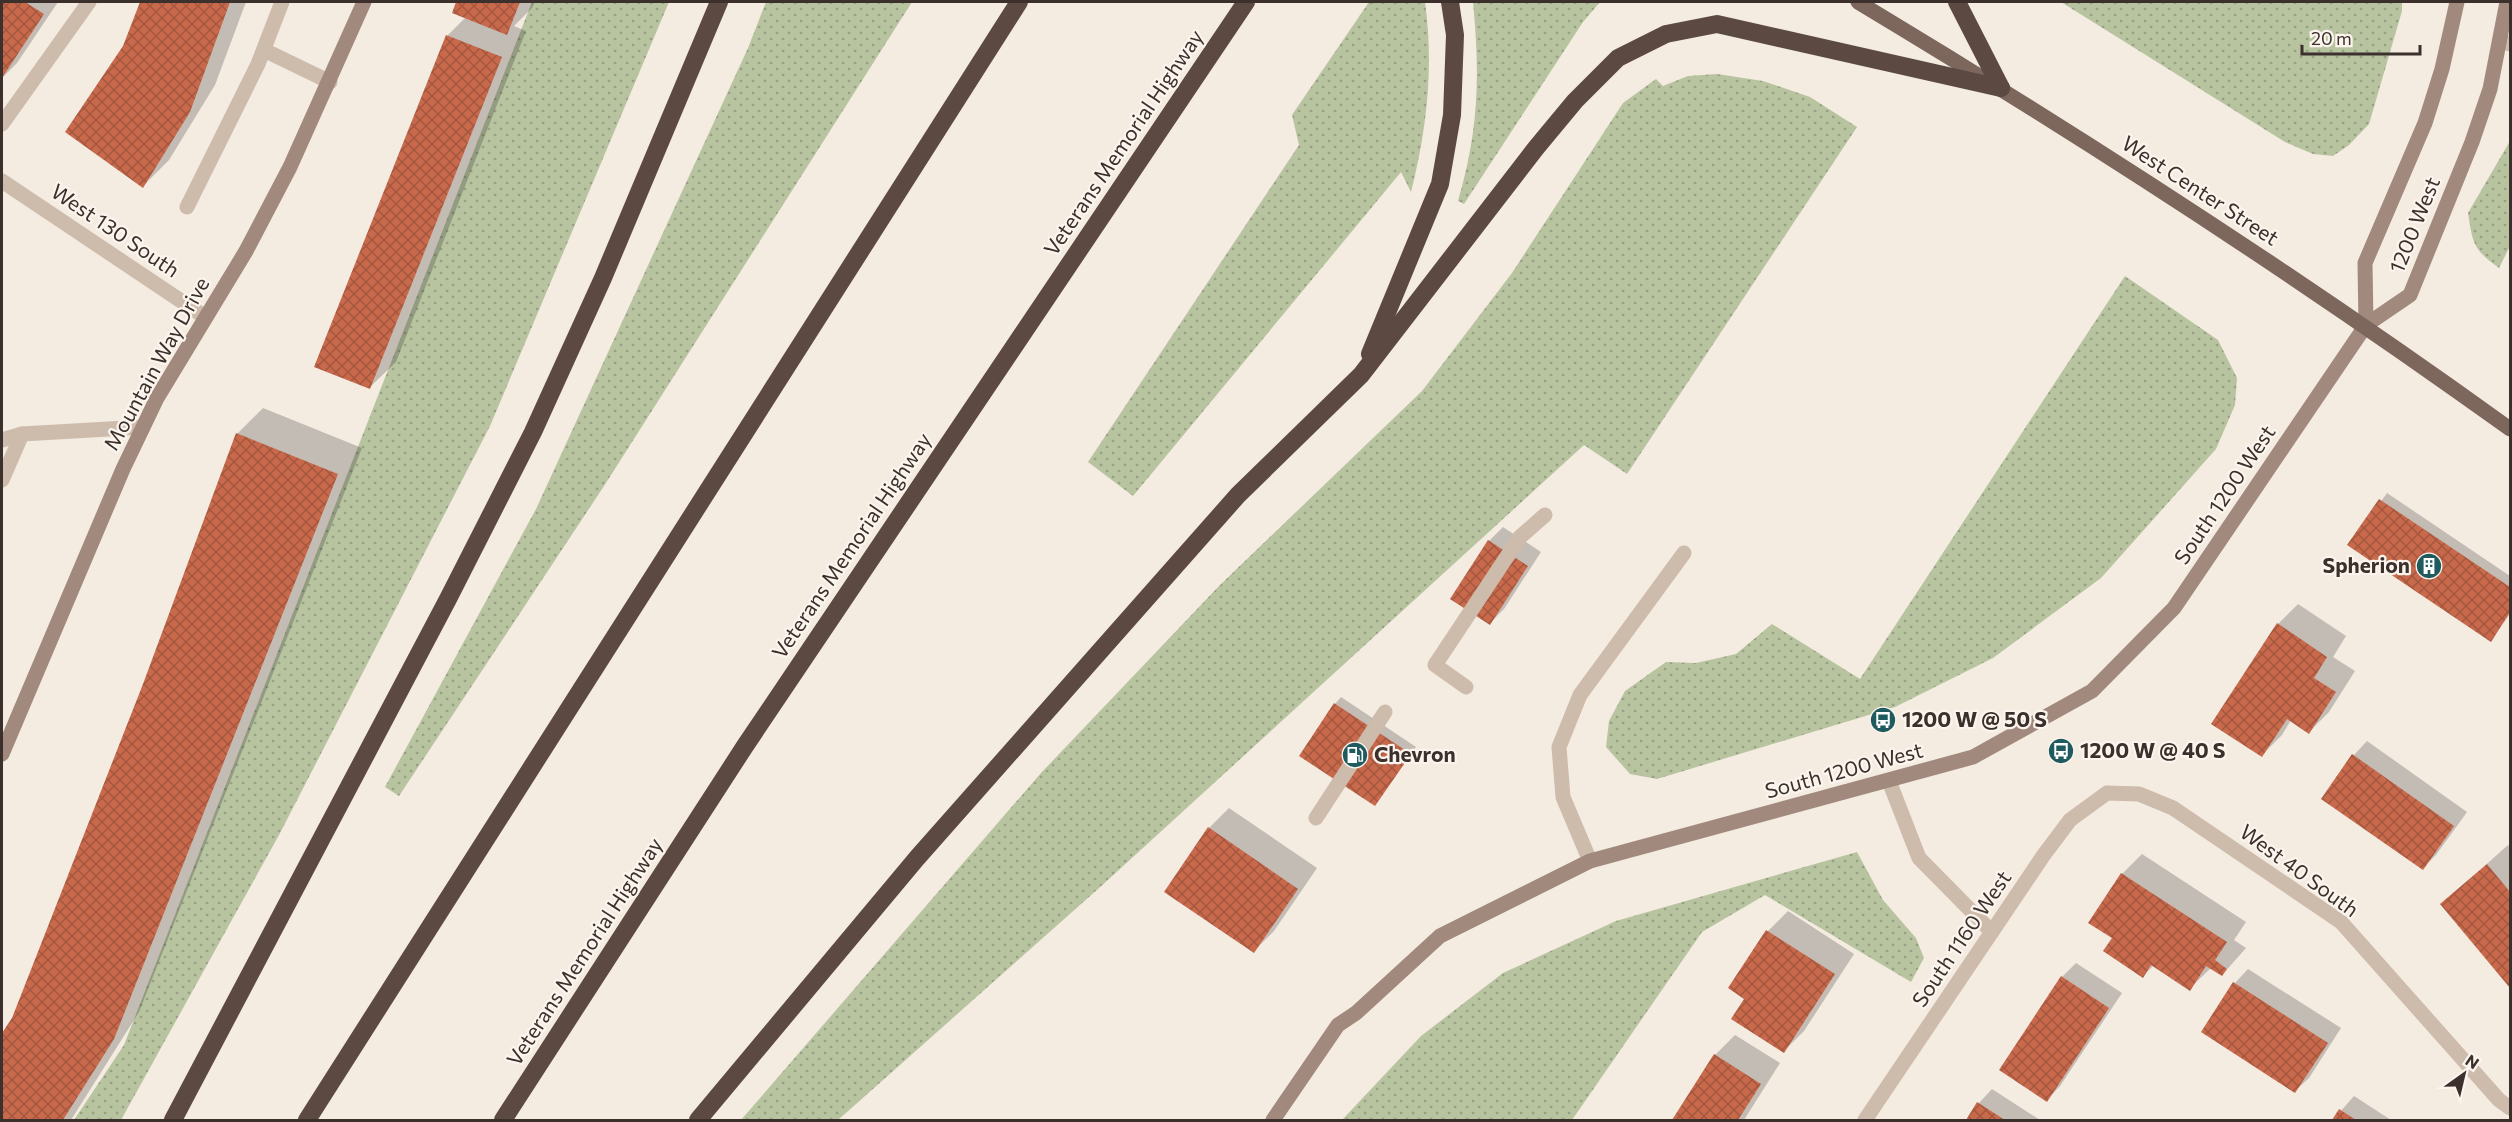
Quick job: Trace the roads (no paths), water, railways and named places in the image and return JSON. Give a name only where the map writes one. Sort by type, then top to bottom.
[{"type":"highway","points":[[172,1120],[443,610],[533,432],[603,278],[719,2]]},
{"type":"highway","points":[[308,1120],[1019,2]]},
{"type":"highway","name":"Veterans Memorial Highway","points":[[503,1120],[745,746],[1246,2]]},
{"type":"highway","points":[[1361,375],[1440,184],[1452,115],[1455,35],[1450,2]]},
{"type":"highway","points":[[1957,2],[2001,88]]},
{"type":"highway","points":[[698,1120],[917,858],[1238,495],[1361,375],[1536,148],[1575,101],[1618,58],[1666,34],[1717,24],[2001,88]]},
{"type":"main road","name":"West Center Street","points":[[1858,2],[2001,88],[2366,325],[2511,429]]},
{"type":"street","points":[[2,124],[89,2]]},
{"type":"street","points":[[187,207],[264,50],[282,2]]},
{"type":"street","name":"Mountain Way Drive","points":[[2,754],[143,427],[251,240],[290,167],[364,2]]},
{"type":"street","name":"1200 West","points":[[2366,325],[2365,262],[2425,123],[2442,69],[2457,2]]},
{"type":"street","name":"1200 West","points":[[2366,325],[2410,295],[2472,142],[2506,42],[2507,2]]},
{"type":"street","points":[[264,50],[330,82]]},
{"type":"street","name":"West 130 South","points":[[2,181],[205,317]]},
{"type":"street","name":"South 1200 West","points":[[1273,1120],[1338,1025],[1356,1013],[1440,936],[1590,861],[1973,758],[2092,691],[2174,608],[2366,325]]},
{"type":"street","points":[[2,440],[22,434],[143,427]]},
{"type":"street","points":[[2,480],[22,434]]},
{"type":"street","points":[[1466,687],[1435,665],[1520,537],[1545,515]]},
{"type":"street","points":[[1590,861],[1563,797],[1559,747],[1580,695],[1684,553]]},
{"type":"street","points":[[1316,818],[1384,712]]},
{"type":"street","points":[[1889,781],[1919,858],[1992,932]]},
{"type":"street","name":"South 1160 West","points":[[1865,1120],[2070,820],[2107,793]]},
{"type":"street","name":"West 40 South","points":[[2107,793],[2139,794],[2173,808],[2341,922],[2499,1100],[2511,1108]]},
{"type":"place","name":"Spherion","points":[[2429,566]]},
{"type":"place","name":"1200 W @ 50 S","points":[[1883,720]]},
{"type":"place","name":"1200 W @ 40 S","points":[[2061,751]]},
{"type":"place","name":"Chevron","points":[[1355,755]]}]
